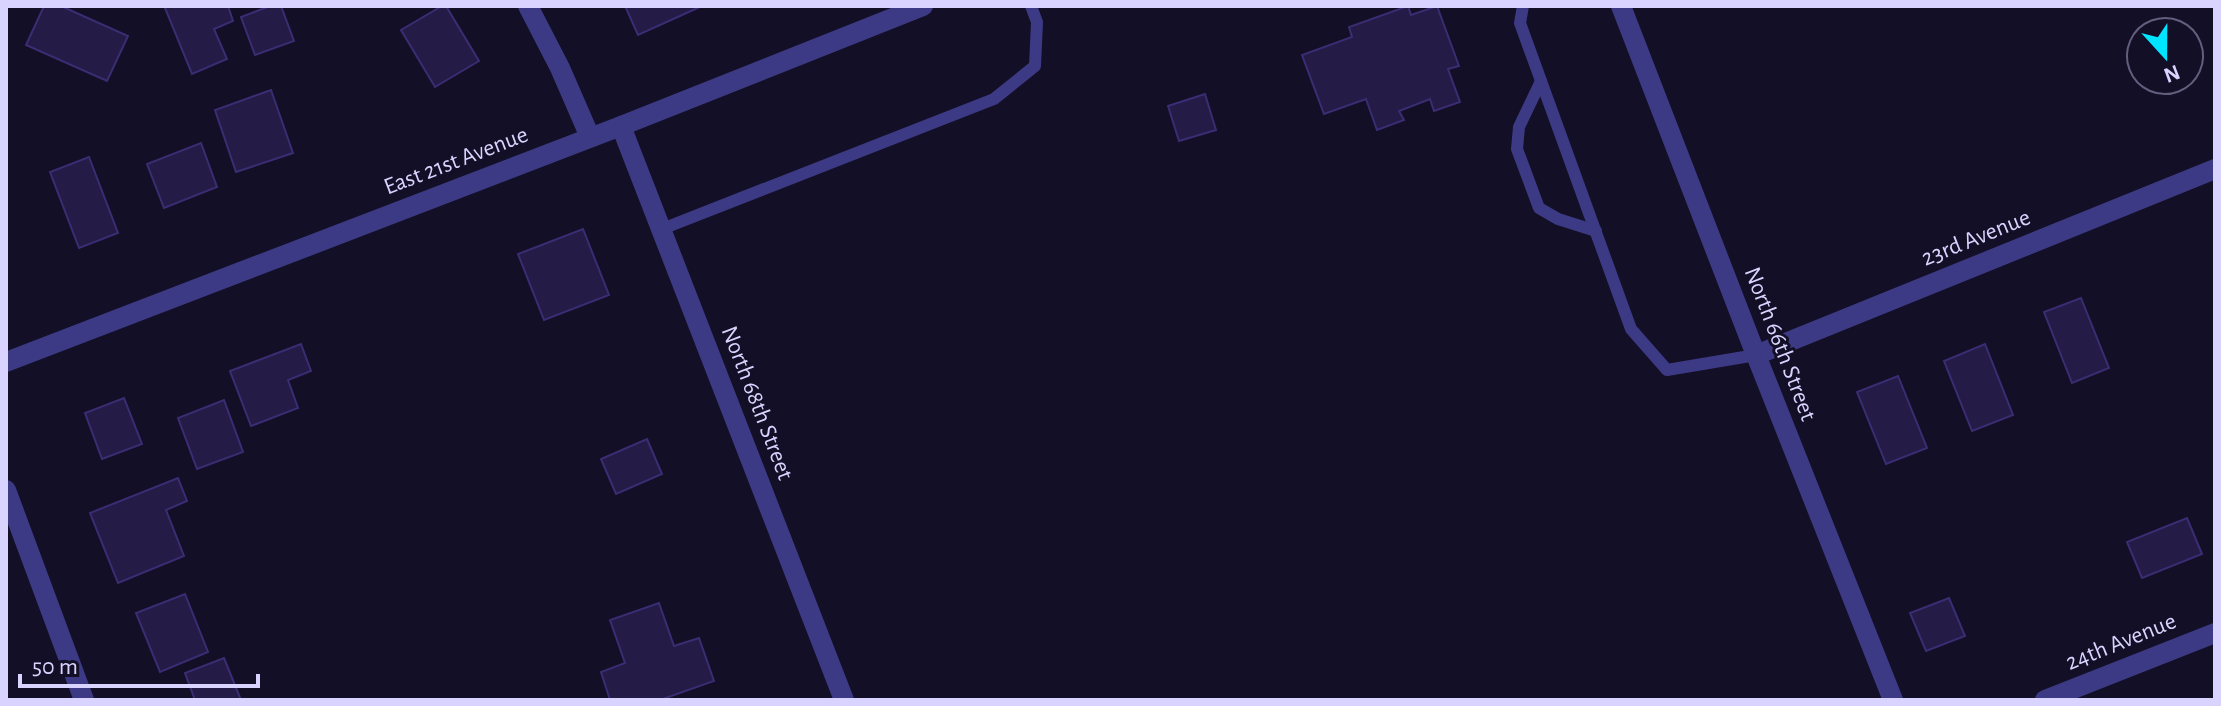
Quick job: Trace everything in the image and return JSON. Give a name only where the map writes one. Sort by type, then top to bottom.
[{"type":"street","points":[[528,6],[560,68],[590,137]]},
{"type":"street","name":"East 21st Avenue","points":[[6,362],[621,126],[923,6]]},
{"type":"street","name":"North 66th Street","points":[[1621,6],[1893,700]]},
{"type":"street","name":"North 68th Street","points":[[621,126],[844,700]]},
{"type":"street","name":"23rd Avenue","points":[[1756,355],[2215,169]]},
{"type":"street","points":[[6,490],[84,700]]},
{"type":"street","name":"24th Avenue","points":[[2045,700],[2215,633]]},
{"type":"lane","points":[[662,229],[994,99],[1035,66],[1037,22],[1031,6]]},
{"type":"lane","points":[[1523,6],[1520,23],[1631,329],[1667,370],[1756,355]]},
{"type":"lane","points":[[1541,81],[1519,127],[1517,149],[1539,208],[1558,219],[1596,231]]},
{"type":"building","points":[[44,6],[61,6],[128,36],[107,81],[26,45]]},
{"type":"building","points":[[228,6],[233,21],[214,29],[227,59],[192,74],[165,8]]},
{"type":"building","points":[[270,6],[281,6],[294,41],[255,55],[241,17]]},
{"type":"building","points":[[446,6],[479,61],[435,87],[401,30]]},
{"type":"building","points":[[625,6],[702,6],[638,35]]},
{"type":"building","points":[[1408,6],[1411,15],[1437,6],[1459,66],[1448,69],[1460,102],[1434,111],[1430,99],[1399,111],[1404,120],[1377,130],[1366,99],[1324,114],[1302,55],[1352,37],[1349,27]]},
{"type":"building","points":[[271,90],[293,153],[236,172],[215,110]]},
{"type":"building","points":[[1205,94],[1216,130],[1179,141],[1168,106]]},
{"type":"building","points":[[201,143],[217,187],[164,208],[147,164]]},
{"type":"building","points":[[89,157],[118,233],[79,248],[50,172]]},
{"type":"building","points":[[583,229],[609,295],[544,320],[518,254]]},
{"type":"building","points":[[2081,298],[2109,368],[2072,383],[2044,312]]},
{"type":"building","points":[[301,344],[311,371],[288,380],[298,408],[251,426],[230,371]]},
{"type":"building","points":[[1985,344],[2013,415],[1972,431],[1944,361]]},
{"type":"building","points":[[1898,376],[1927,448],[1886,464],[1857,392]]},
{"type":"building","points":[[124,398],[142,444],[102,459],[85,413]]},
{"type":"building","points":[[224,400],[243,452],[197,469],[178,418]]},
{"type":"building","points":[[647,439],[662,474],[616,494],[601,459]]},
{"type":"building","points":[[178,478],[187,501],[166,510],[184,556],[118,583],[90,513]]},
{"type":"building","points":[[2187,518],[2202,554],[2142,578],[2127,542]]},
{"type":"building","points":[[185,594],[208,652],[160,672],[136,613]]},
{"type":"building","points":[[1949,598],[1965,636],[1926,651],[1910,613]]},
{"type":"building","points":[[659,603],[674,646],[699,638],[714,681],[660,700],[610,700],[601,672],[625,663],[610,620]]},
{"type":"building","points":[[224,658],[241,700],[195,700],[185,673]]}]
